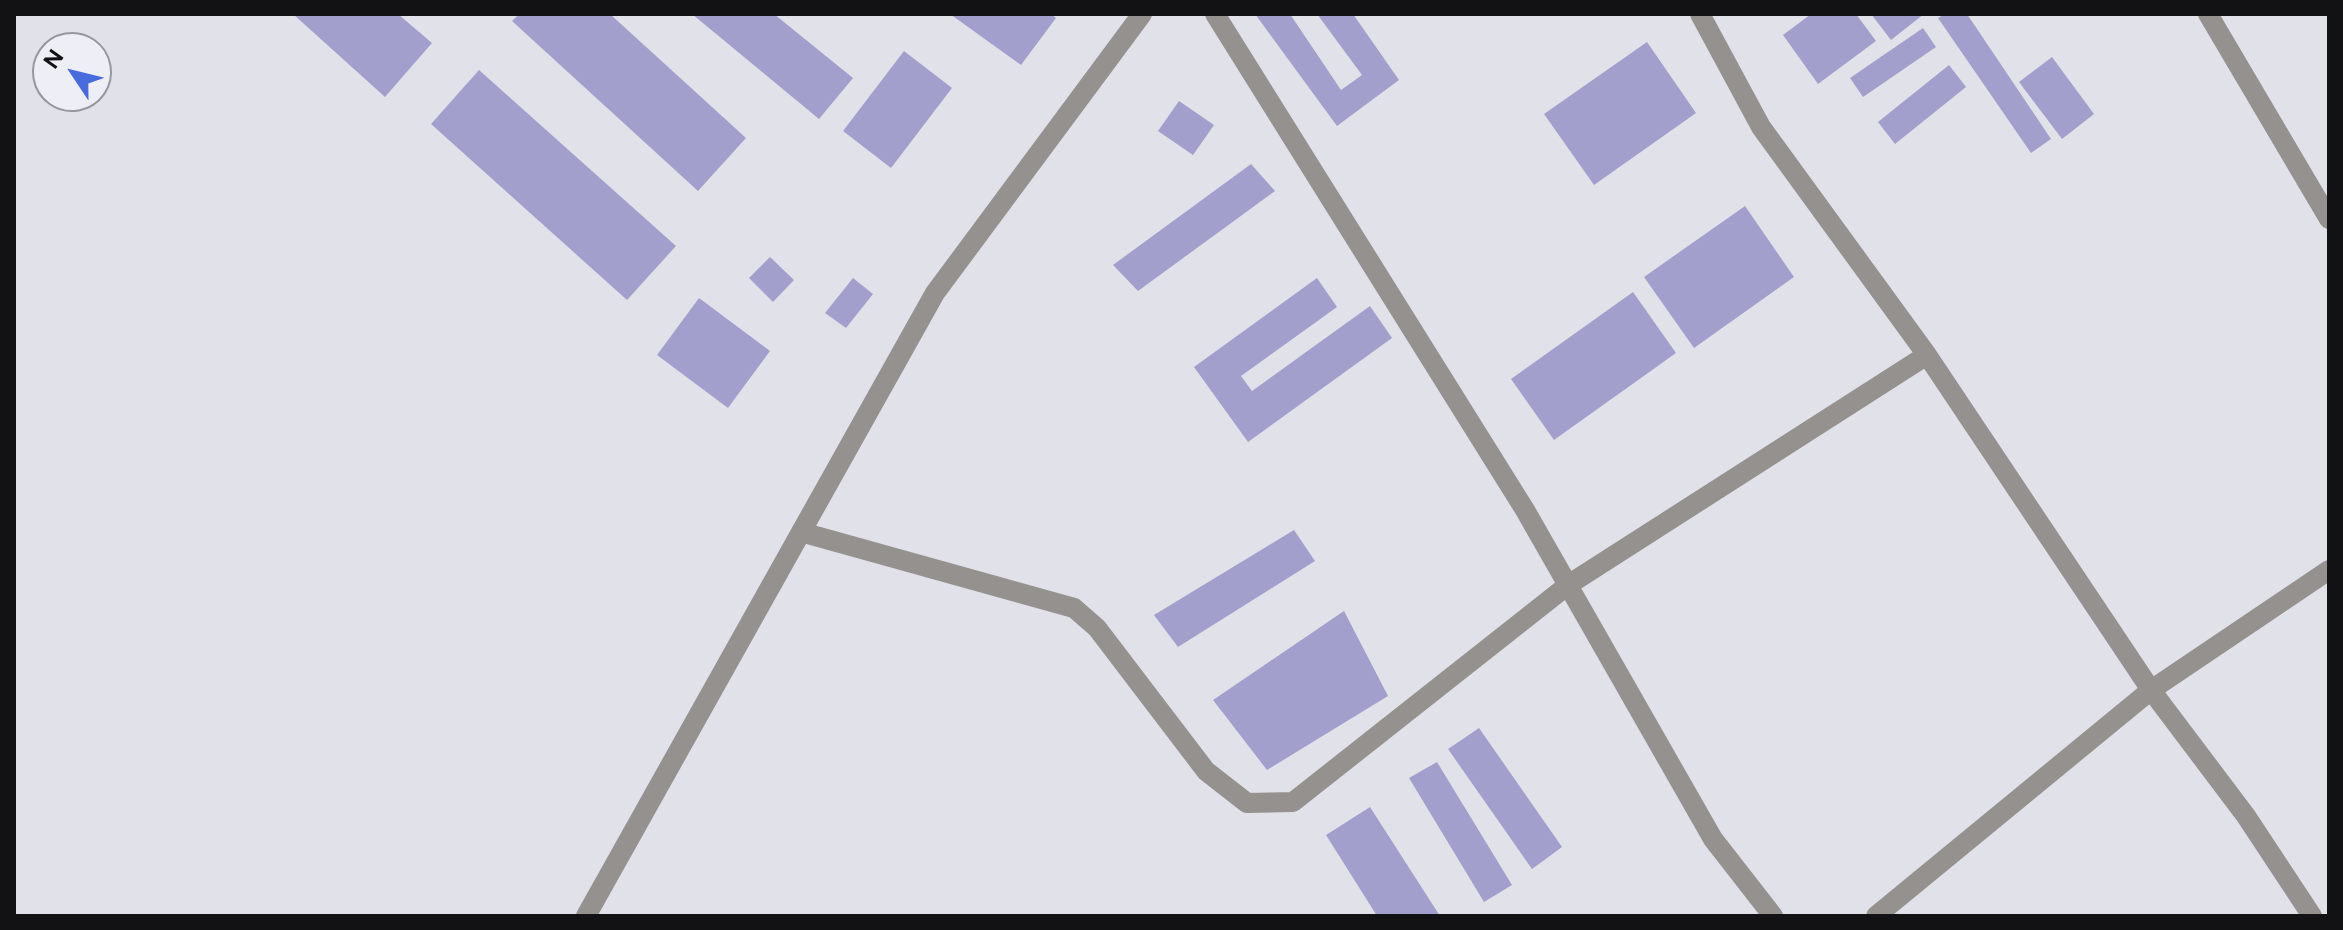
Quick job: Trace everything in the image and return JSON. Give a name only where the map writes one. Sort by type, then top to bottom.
[{"type":"street","points":[[586,916],[935,293],[1142,14]]},
{"type":"street","points":[[1215,14],[1525,510],[1713,839],[1773,916]]},
{"type":"street","points":[[1700,14],[1761,127],[1927,355],[2151,690],[2246,816],[2312,916]]},
{"type":"street","points":[[2208,14],[2329,219]]},
{"type":"street","points":[[801,532],[1074,608],[1097,628],[1206,771],[1247,803],[1293,802],[1568,585],[1927,355]]},
{"type":"street","points":[[1876,916],[2151,690],[2329,570]]},
{"type":"building","points":[[293,14],[398,14],[432,43],[385,97]]},
{"type":"building","points":[[519,14],[610,14],[746,138],[698,191],[512,21]]},
{"type":"building","points":[[692,14],[774,14],[853,78],[819,119]]},
{"type":"building","points":[[950,14],[1051,14],[1056,18],[1021,65]]},
{"type":"building","points":[[1255,14],[1290,14],[1341,90],[1362,75],[1317,14],[1353,14],[1399,80],[1337,126]]},
{"type":"building","points":[[1811,14],[1856,14],[1876,41],[1818,84],[1783,35]]},
{"type":"building","points":[[1871,14],[1924,14],[1891,40]]},
{"type":"building","points":[[1945,14],[1967,14],[2051,139],[2031,153],[1938,18]]},
{"type":"building","points":[[1923,28],[1936,47],[1863,97],[1850,78]]},
{"type":"building","points":[[1647,42],[1696,113],[1594,185],[1544,114]]},
{"type":"building","points":[[904,51],[952,88],[891,168],[843,131]]},
{"type":"building","points":[[2052,57],[2094,114],[2062,139],[2019,82]]},
{"type":"building","points":[[1949,65],[1966,87],[1895,144],[1878,122]]},
{"type":"building","points":[[479,70],[676,246],[627,300],[431,124]]},
{"type":"building","points":[[1179,101],[1214,125],[1193,155],[1158,131]]},
{"type":"building","points":[[1251,164],[1275,191],[1138,291],[1113,265]]},
{"type":"building","points":[[1745,206],[1794,277],[1694,348],[1644,277]]},
{"type":"building","points":[[770,257],[794,280],[773,302],[749,278]]},
{"type":"building","points":[[853,278],[873,294],[846,328],[825,313]]},
{"type":"building","points":[[1317,278],[1337,307],[1241,376],[1252,391],[1370,306],[1392,338],[1248,442],[1194,367]]},
{"type":"building","points":[[1633,292],[1676,353],[1554,440],[1511,379]]},
{"type":"building","points":[[699,298],[770,351],[728,408],[657,355]]},
{"type":"building","points":[[1294,530],[1315,561],[1178,647],[1154,615]]},
{"type":"building","points":[[1344,611],[1388,696],[1267,770],[1213,700]]},
{"type":"building","points":[[1479,728],[1562,847],[1532,869],[1448,749]]},
{"type":"building","points":[[1437,762],[1512,885],[1484,902],[1409,778]]},
{"type":"building","points":[[1370,807],[1440,916],[1377,916],[1326,835]]}]
